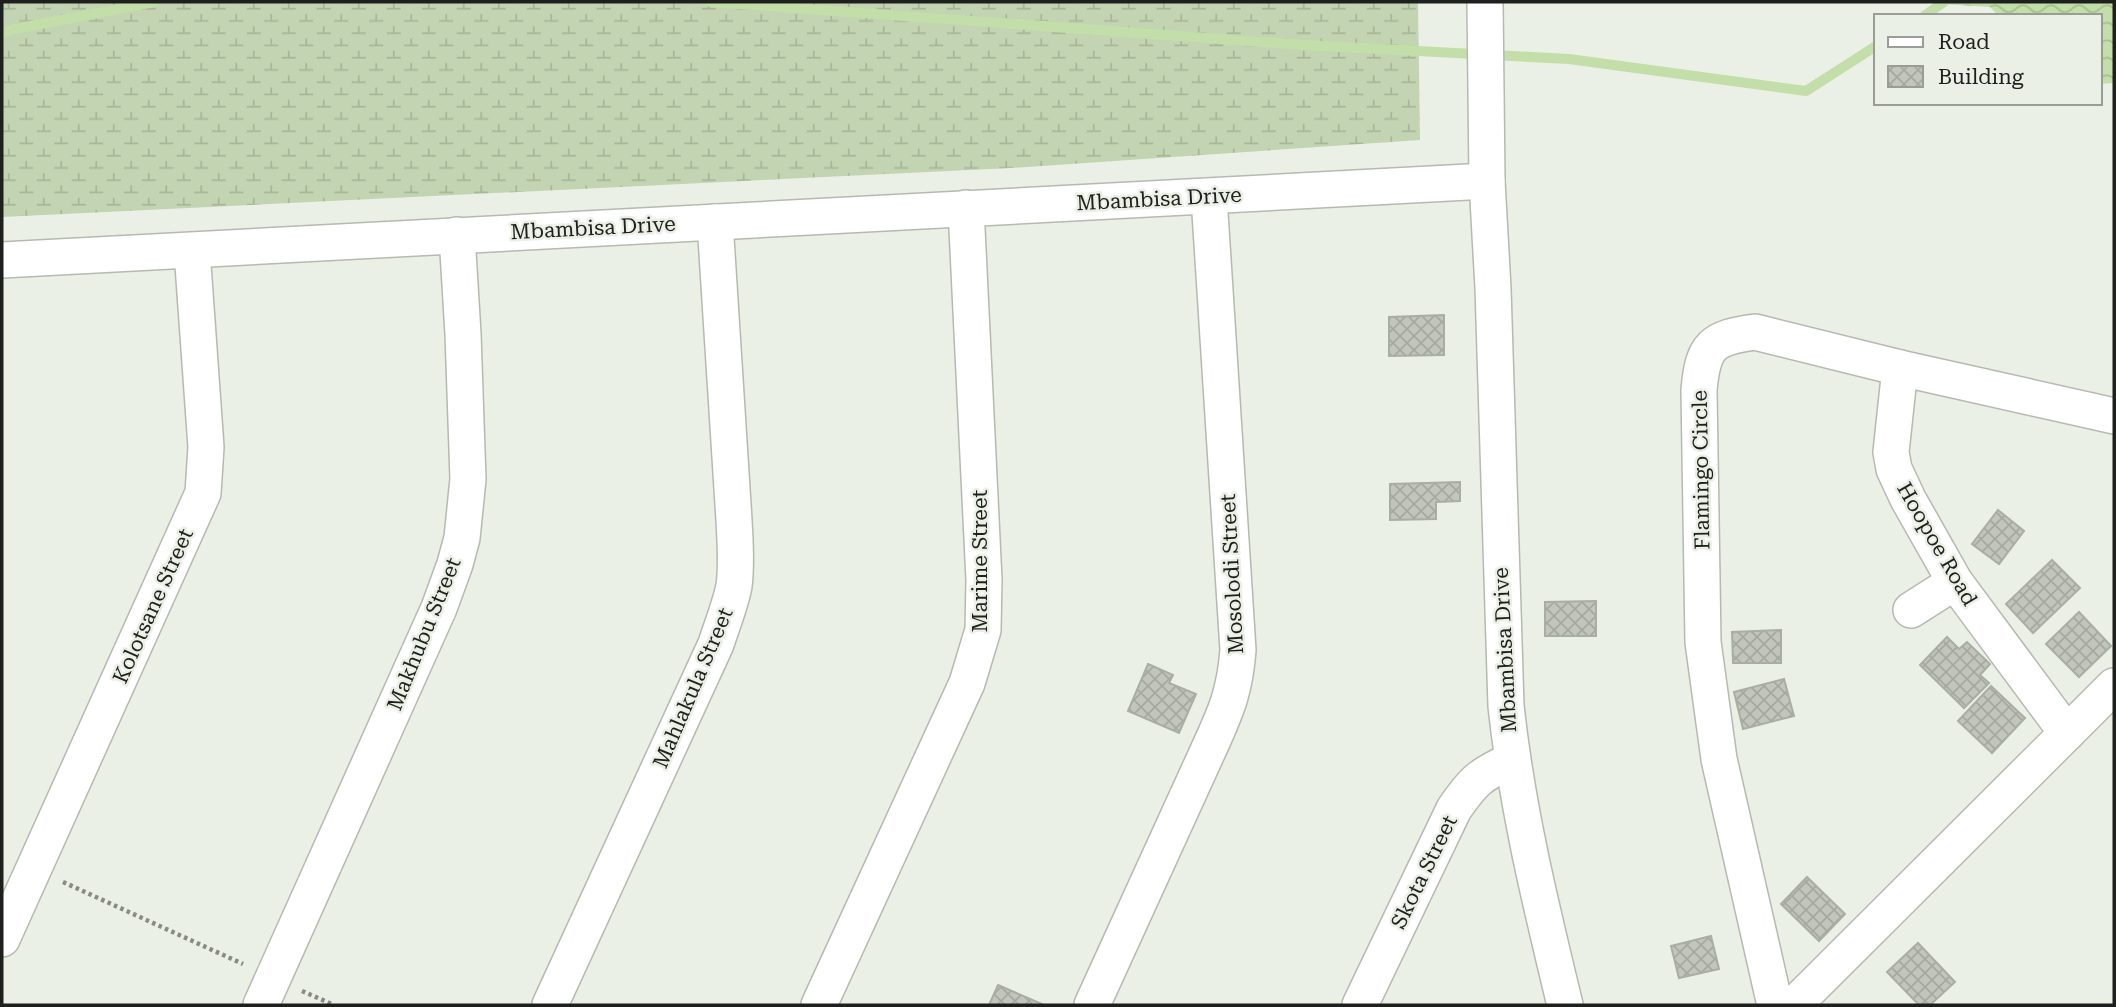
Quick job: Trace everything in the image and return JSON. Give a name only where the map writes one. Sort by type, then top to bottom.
[{"type":"street","points":[[1485,8],[1487,181]]},
{"type":"street","name":"Mbambisa Drive","points":[[2,260],[1487,181],[1493,288],[1506,706],[1512,760],[1527,845],[1565,1005]]},
{"type":"street","name":"Mosolodi Street","points":[[1092,1005],[1223,718],[1236,678],[1238,650],[1209,197]]},
{"type":"street","name":"Marime Street","points":[[819,1005],[967,683],[984,630],[966,208]]},
{"type":"street","name":"Mahlakula Street","points":[[550,1005],[716,644],[734,587],[736,560],[715,222]]},
{"type":"street","name":"Makhubu Street","points":[[267,991],[433,620],[462,538],[468,480],[457,235]]},
{"type":"street","name":"Kolotsane Street","points":[[2,939],[202,493],[206,447],[192,251]]},
{"type":"street","name":"Flamingo Circle","points":[[1775,1005],[1719,759],[1703,642],[1699,390],[1701,364],[1709,349],[1717,341],[1731,335],[1755,332],[2114,416]]},
{"type":"street","name":"Hoopoe Road","points":[[1900,368],[1891,452],[1894,469],[1955,582],[2067,733]]},
{"type":"street","points":[[1911,610],[1955,582]]},
{"type":"street","points":[[1794,1005],[2114,686]]},
{"type":"street","name":"Skota Street","points":[[1360,1005],[1454,810],[1470,785],[1486,773],[1512,760]]},
{"type":"path","points":[[33,869],[267,991],[334,1005]]},
{"type":"green space","points":[[2,2],[1418,2],[1420,140],[1011,168],[2,217]]},
{"type":"water","points":[[1941,2],[2114,2],[2114,83],[2102,84],[2102,14],[1997,14],[1990,7]]},
{"type":"building","points":[[1444,315],[1444,355],[1389,356],[1389,317]]},
{"type":"building","points":[[1460,482],[1460,501],[1436,502],[1436,519],[1390,520],[1390,484]]},
{"type":"building","points":[[1998,510],[2024,531],[1999,564],[1972,544]]},
{"type":"building","points":[[2052,560],[2080,588],[2033,633],[2006,604]]},
{"type":"building","points":[[1596,601],[1596,636],[1545,636],[1545,602]]},
{"type":"building","points":[[2079,612],[2111,646],[2079,677],[2046,644]]},
{"type":"building","points":[[1781,630],[1781,663],[1733,663],[1732,632]]},
{"type":"building","points":[[1947,637],[1959,649],[1967,642],[1990,664],[1980,675],[1989,683],[1964,708],[1920,665]]},
{"type":"building","points":[[1148,664],[1173,675],[1169,683],[1196,694],[1179,733],[1128,711]]},
{"type":"building","points":[[1784,679],[1794,716],[1743,729],[1734,692]]},
{"type":"building","points":[[1991,686],[2025,718],[1992,753],[1958,721]]},
{"type":"building","points":[[1807,877],[1845,914],[1819,941],[1781,904]]},
{"type":"building","points":[[1711,936],[1719,969],[1679,978],[1671,946]]},
{"type":"building","points":[[1918,943],[1955,982],[1930,1005],[1919,1005],[1887,972]]},
{"type":"building","points":[[998,985],[1044,1005],[989,1005]]},
{"type":"waterway","points":[[2,33],[154,2]]},
{"type":"waterway","points":[[711,2],[1304,45],[1569,59],[1806,91],[1874,47]]},
{"type":"waterway","points":[[1927,14],[1944,2]]}]
